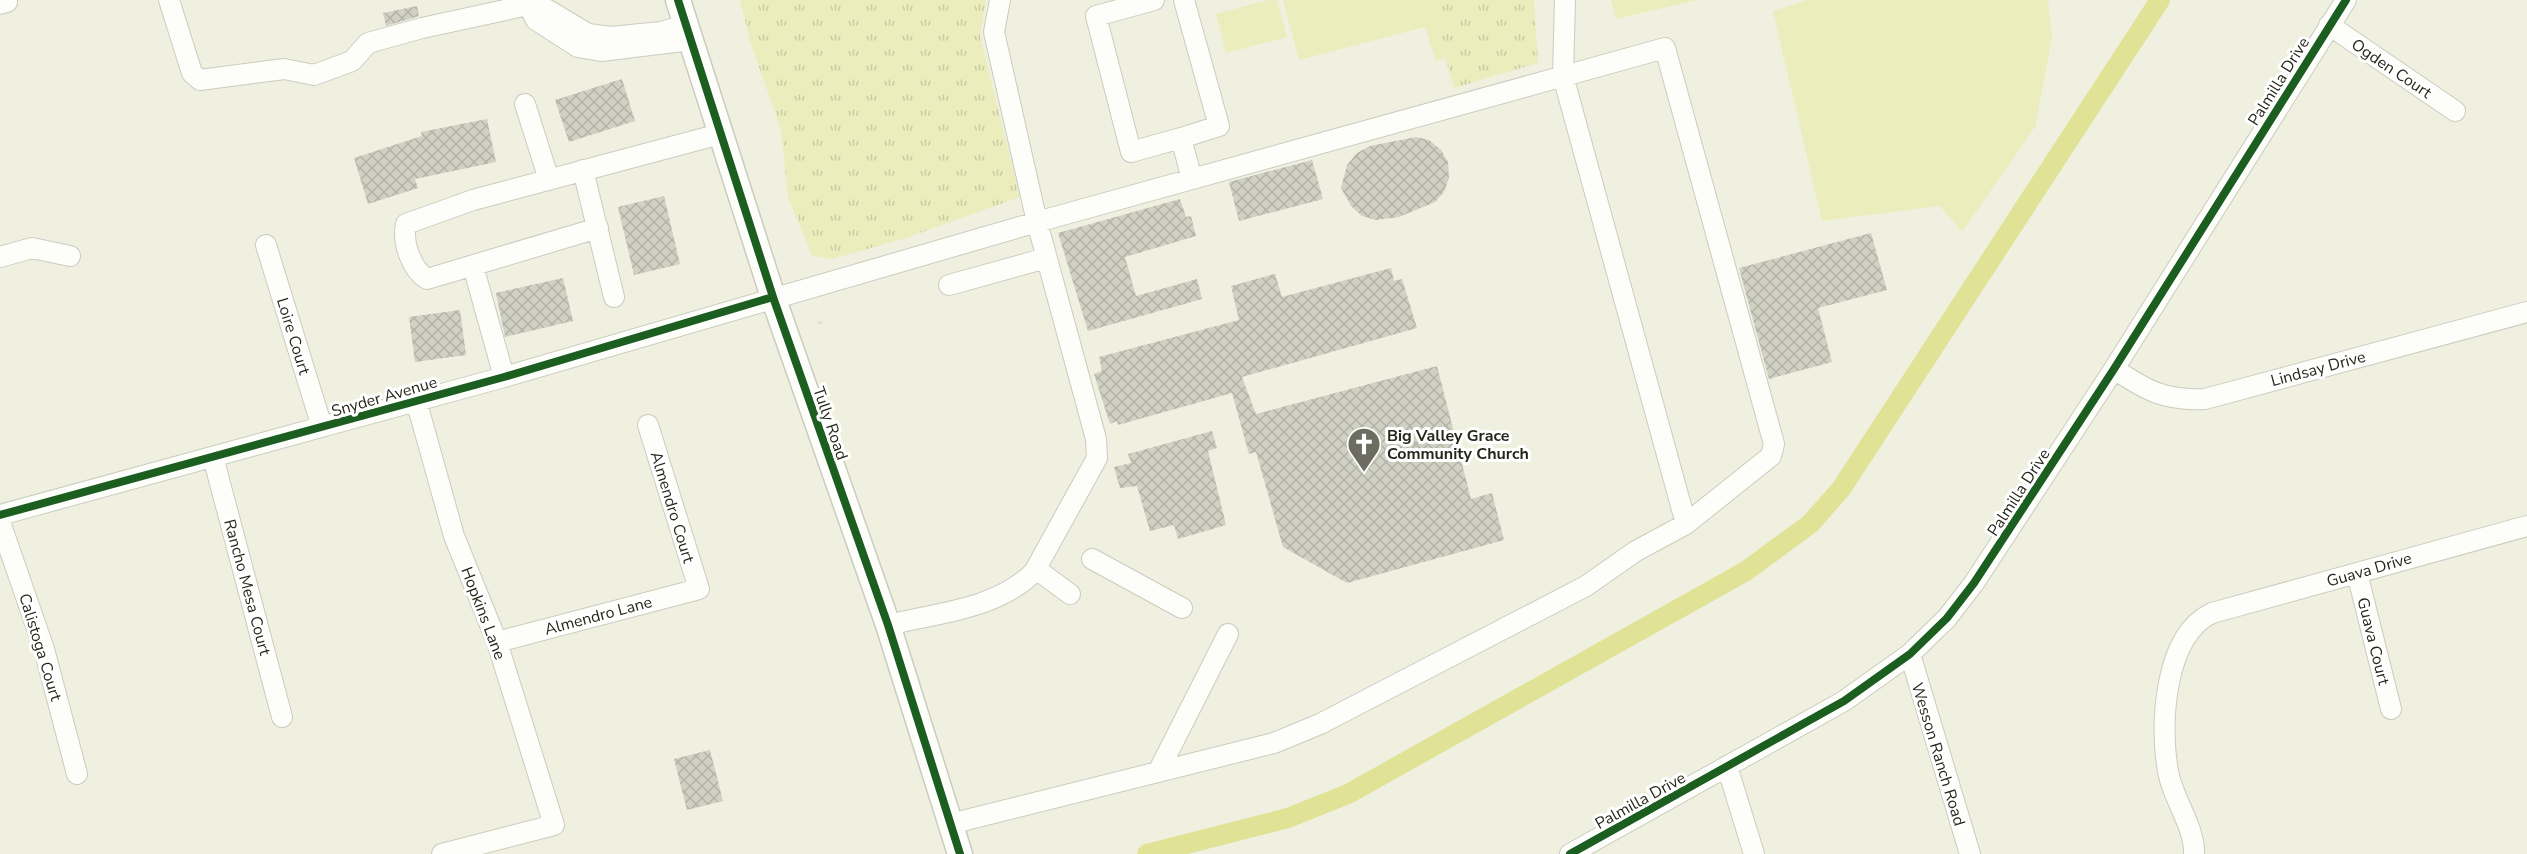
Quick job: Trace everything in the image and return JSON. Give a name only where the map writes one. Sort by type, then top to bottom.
[{"type":"main road","name":"Tully Road","points":[[678,0],[773,297],[888,626],[960,854]]},
{"type":"street","points":[[169,0],[192,73],[200,80],[284,69],[314,75],[352,61],[368,43],[527,3],[536,20],[578,47],[602,51],[688,32]]},
{"type":"street","points":[[888,626],[997,599],[1019,587],[1036,569],[1097,458],[1096,439],[1037,222],[994,32],[999,0]]},
{"type":"street","points":[[1154,0],[1096,16],[1131,152],[1219,126],[1184,0]]},
{"type":"street","points":[[950,824],[1274,743],[1320,724],[1586,586],[1636,551],[1686,524],[1563,76],[1565,0]]},
{"type":"street","name":"Palmilla Drive","points":[[1570,854],[1844,701],[1881,677],[1910,654],[1947,618],[1974,584],[2114,369],[2346,0]]},
{"type":"street","name":"Ogden Court","points":[[2329,26],[2455,111]]},
{"type":"street","name":"Snyder Avenue","points":[[0,515],[504,377],[1037,222],[1665,48],[1774,444],[1771,456],[1686,524]]},
{"type":"street","points":[[525,104],[549,180]]},
{"type":"street","points":[[598,228],[427,279],[417,273],[404,235],[406,224],[473,200],[720,134]]},
{"type":"street","points":[[1181,138],[1192,179]]},
{"type":"street","points":[[583,170],[614,297]]},
{"type":"street","name":"Loire Court","points":[[266,245],[322,427]]},
{"type":"street","points":[[0,257],[32,248],[70,256]]},
{"type":"street","points":[[949,285],[1047,258]]},
{"type":"street","points":[[473,266],[504,377]]},
{"type":"street","name":"Lindsay Drive","points":[[2114,369],[2145,389],[2165,397],[2183,400],[2205,399],[2527,312]]},
{"type":"street","name":"Hopkins Lane","points":[[416,400],[453,536],[497,642],[554,825],[442,854]]},
{"type":"street","name":"Almendro Court","points":[[648,425],[699,589]]},
{"type":"street","name":"Rancho Mesa Court","points":[[213,457],[282,717]]},
{"type":"street","name":"Calistoga Court","points":[[0,522],[41,640],[77,774]]},
{"type":"street","name":"Guava Drive","points":[[2194,854],[2192,837],[2178,805],[2169,776],[2165,720],[2173,669],[2192,626],[2212,613],[2527,526]]},
{"type":"street","points":[[1092,559],[1182,608]]},
{"type":"street","points":[[1036,569],[1070,594]]},
{"type":"street","name":"Guava Court","points":[[2357,573],[2391,709]]},
{"type":"street","name":"Almendro Lane","points":[[497,642],[699,589]]},
{"type":"street","points":[[1158,772],[1228,634]]},
{"type":"street","name":"Wesson Ranch Road","points":[[1910,654],[1970,854]]},
{"type":"street","points":[[1727,766],[1754,854]]},
{"type":"path","points":[[818,323],[827,322]]},
{"type":"green space","points":[[740,0],[986,0],[980,36],[1020,197],[906,238],[832,259],[812,256],[788,197],[781,130],[750,41]]},
{"type":"green space","points":[[1268,0],[1277,0],[1287,37],[1226,53],[1216,14]]},
{"type":"green space","points":[[1283,0],[1429,0],[1445,58],[1436,61],[1425,27],[1299,60]]},
{"type":"green space","points":[[1429,0],[1534,0],[1538,63],[1454,88]]},
{"type":"green space","points":[[1611,0],[1697,0],[1616,19]]},
{"type":"green space","points":[[1808,0],[2048,0],[2052,38],[2035,127],[1962,232],[1940,206],[1822,221],[1773,11]]},
{"type":"building","points":[[417,6],[419,16],[386,26],[383,13]]},
{"type":"building","points":[[622,79],[635,121],[569,142],[555,100]]},
{"type":"building","points":[[487,119],[496,162],[415,179],[418,188],[368,204],[354,158],[422,136],[421,132]]},
{"type":"building","points":[[1416,137],[1429,140],[1441,150],[1448,162],[1449,178],[1444,192],[1435,202],[1399,217],[1376,220],[1362,216],[1351,206],[1341,188],[1347,165],[1357,153],[1370,146]]},
{"type":"building","points":[[1312,160],[1323,199],[1239,221],[1229,182]]},
{"type":"building","points":[[664,196],[680,264],[634,275],[618,207]]},
{"type":"building","points":[[1180,199],[1186,217],[1191,216],[1196,236],[1125,257],[1136,296],[1197,279],[1202,299],[1088,331],[1058,233]]},
{"type":"building","points":[[1871,233],[1887,290],[1818,308],[1832,362],[1769,379],[1739,268]]},
{"type":"building","name":"Big Valley Grace Community Church","points":[[1391,268],[1394,281],[1402,279],[1417,328],[1242,377],[1256,414],[1437,366],[1471,499],[1492,493],[1504,540],[1347,583],[1283,547],[1256,452],[1249,454],[1232,393],[1118,425],[1117,421],[1110,424],[1094,374],[1102,371],[1099,357],[1239,320],[1231,286],[1275,274],[1282,297]]},
{"type":"building","points":[[563,278],[573,321],[505,337],[496,293]]},
{"type":"building","points":[[460,310],[466,355],[415,362],[409,317]]},
{"type":"building","points":[[1212,431],[1217,448],[1208,451],[1226,525],[1178,539],[1174,525],[1150,531],[1137,486],[1120,488],[1114,467],[1131,463],[1128,454]]},
{"type":"building","points":[[710,750],[723,801],[687,810],[674,759]]},
{"type":"waterway","points":[[1147,854],[1288,818],[1348,794],[1746,571],[1810,524],[1841,489],[2160,0]]},
{"type":"cycle path","points":[[678,0],[773,297],[888,625],[960,854]]},
{"type":"cycle path","points":[[1570,854],[1844,701],[1910,654],[1947,618],[1974,583],[2114,369],[2346,0]]},
{"type":"cycle path","points":[[0,515],[504,377],[773,297]]},
{"type":"place","name":"Big Valley Grace Community Church","points":[[1364,473]]}]
